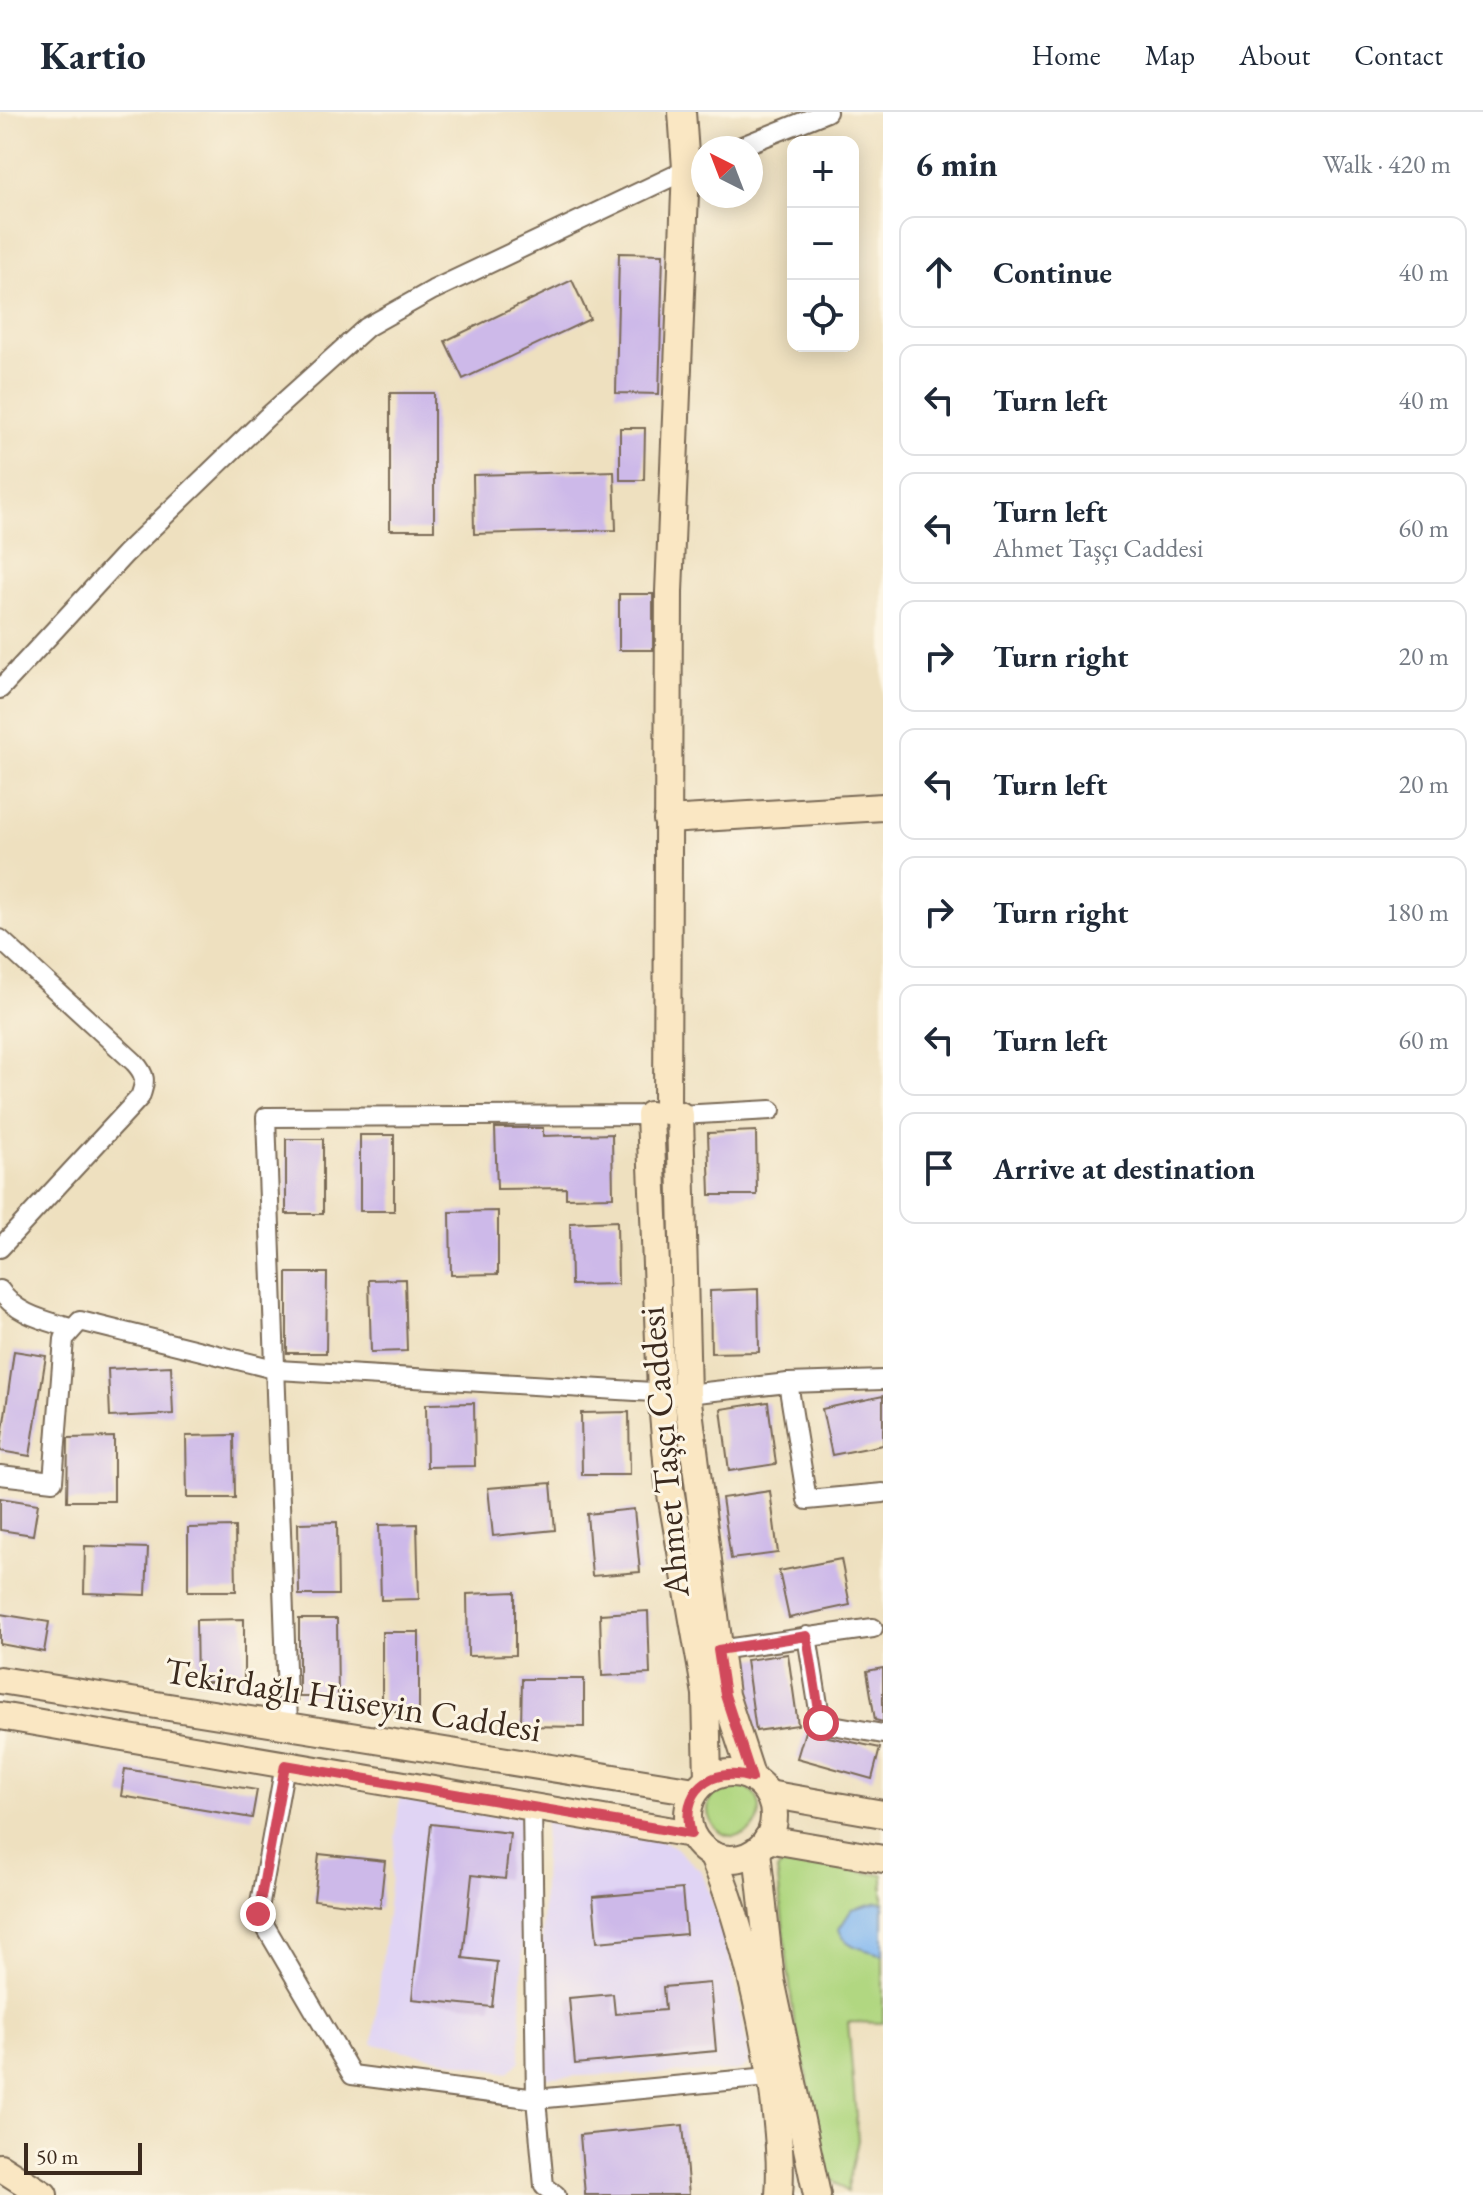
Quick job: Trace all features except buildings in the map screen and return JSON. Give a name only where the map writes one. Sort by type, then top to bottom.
[{"type":"main road","points":[[682,112],[691,149]]},
{"type":"main road","points":[[666,1114],[670,897],[667,820],[669,592],[692,208]]},
{"type":"main road","points":[[667,820],[883,807]]},
{"type":"main road","name":"Ahmet Taşçı Caddesi","points":[[666,1114],[661,1391],[669,1483],[706,1694],[702,1785]]},
{"type":"main road","name":"Ahmet Taşçı Caddesi","points":[[666,1114],[687,1394],[718,1650],[725,1695],[760,1786]]},
{"type":"main road","name":"Tekirdağlı Hüseyin Caddesi","points":[[0,1680],[702,1785]]},
{"type":"main road","points":[[0,1716],[691,1834]]},
{"type":"main road","points":[[779,2195],[781,2174],[769,2077],[747,1961],[712,1855],[691,1834],[687,1820],[702,1785],[722,1773],[760,1786],[883,1814]]},
{"type":"main road","points":[[760,1786],[774,1817],[762,1845],[771,1980],[817,2195]]},
{"type":"main road","points":[[712,1855],[735,1860],[762,1845],[883,1859]]},
{"type":"main road","points":[[0,2167],[44,2195]]},
{"type":"street","points":[[763,138],[827,112]]},
{"type":"street","points":[[0,689],[125,554],[266,418],[367,327],[433,290],[691,167]]},
{"type":"street","points":[[0,939],[134,1062],[145,1074],[145,1082],[140,1097],[0,1248]]},
{"type":"street","points":[[288,1724],[276,1414],[278,1370],[266,1117],[666,1114],[771,1110]]},
{"type":"street","points":[[0,1290],[7,1301],[32,1316],[70,1328]]},
{"type":"street","points":[[0,1475],[53,1481],[64,1339],[70,1328],[80,1321],[278,1370],[687,1394],[788,1383],[883,1380]]},
{"type":"street","points":[[788,1383],[807,1500],[883,1493]]},
{"type":"street","points":[[718,1650],[873,1628]]},
{"type":"street","points":[[807,1636],[821,1723],[883,1734]]},
{"type":"street","points":[[285,1765],[258,1914],[352,2075],[536,2099],[769,2077]]},
{"type":"street","points":[[532,1805],[536,2099],[544,2186],[556,2195]]},
{"type":"shaded area","points":[[400,1794],[526,1814],[520,2061],[508,2073],[373,2044]]},
{"type":"shaded area","points":[[554,1811],[672,1845],[702,1872],[726,1942],[750,2062],[739,2071],[546,2077],[538,2071],[545,1820]]},
{"type":"green space","points":[[734,1784],[752,1792],[760,1810],[752,1828],[734,1836],[716,1828],[708,1810],[716,1792]]},
{"type":"green space","points":[[787,1861],[883,1875],[883,2023],[848,2022],[858,2140],[847,2192],[829,2177],[794,2021],[777,1870]]},
{"type":"water","points":[[883,1903],[883,1955],[851,1944],[839,1929],[852,1909]]},
{"type":"route","points":[[258,1914],[285,1765],[691,1834],[687,1820],[688,1805],[701,1784],[722,1773],[737,1773],[752,1778],[725,1695],[718,1650],[807,1636],[821,1723]]}]
